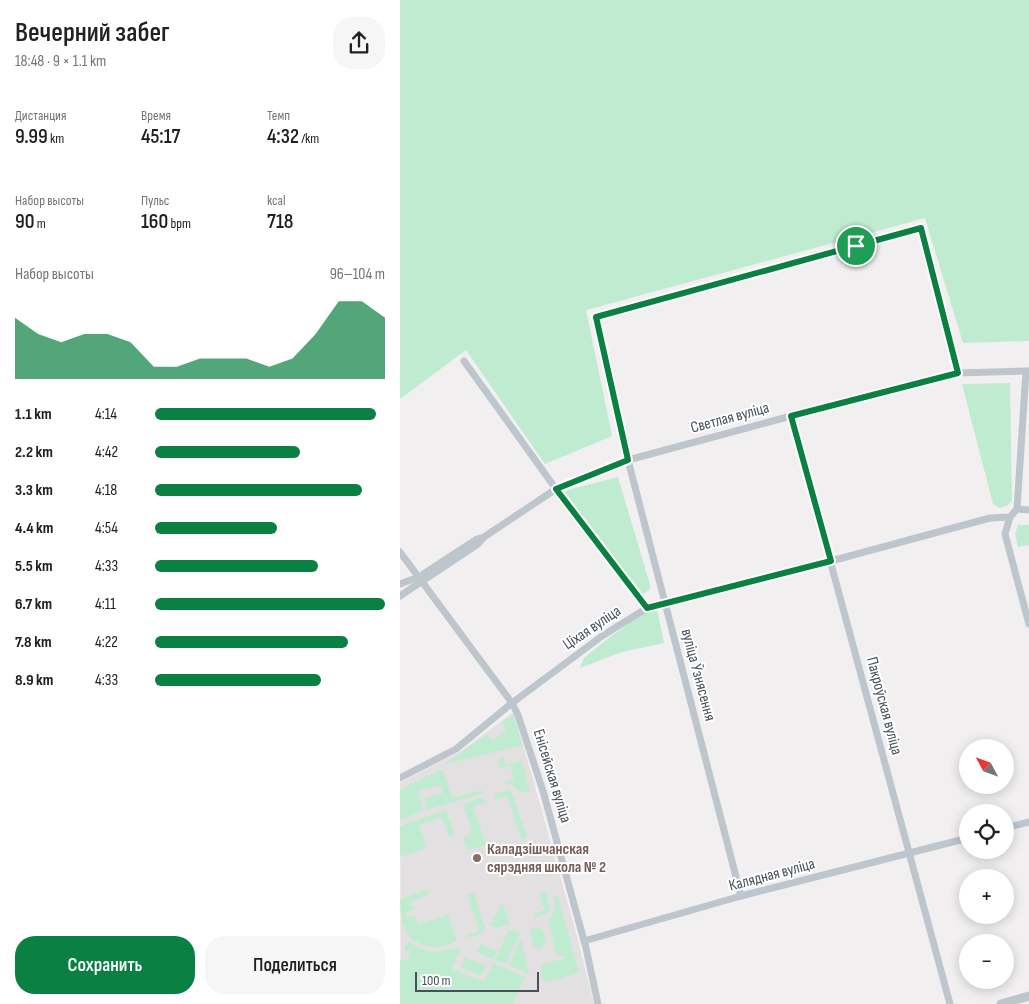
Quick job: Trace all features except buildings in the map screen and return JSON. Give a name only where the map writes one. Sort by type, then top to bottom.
[{"type":"street","name":"вуліца Ўзнясення","points":[[741,896],[628,460],[596,317],[921,228],[958,373]]},
{"type":"street","points":[[464,361],[556,489],[647,608]]},
{"type":"street","points":[[1027,371],[1017,509],[1010,517],[1005,534],[1029,624]]},
{"type":"street","name":"Светлая вуліца","points":[[400,596],[476,539],[484,537],[556,489],[628,460],[958,373],[1027,371]]},
{"type":"street","name":"Пакроўская вуліца","points":[[791,416],[950,1004]]},
{"type":"street","points":[[1017,509],[1029,510]]},
{"type":"street","name":"Ціхая вуліца","points":[[400,778],[456,749],[512,703],[602,636],[647,608],[990,518],[1010,517]]},
{"type":"street","name":"Енісейская вуліца","points":[[400,552],[512,703],[518,715],[543,791],[584,941],[598,1004]]},
{"type":"street","name":"Светлая вуліца","points":[[400,584],[420,580]]},
{"type":"street","points":[[1014,826],[1029,822]]},
{"type":"street","name":"Калядная вуліца","points":[[584,941],[741,896],[959,840]]},
{"type":"street","points":[[1001,1004],[1029,996]]},
{"type":"shaded area","name":"Каладзішчанская сярэдняя школа № 2","points":[[514,712],[594,1004],[401,1004],[400,783],[461,751]]},
{"type":"green space","points":[[400,0],[1029,0],[1029,341],[963,343],[925,218],[586,310],[612,436],[545,464],[466,350],[400,399]]},
{"type":"green space","points":[[1010,383],[1012,500],[1008,505],[1000,508],[993,504],[962,384]]},
{"type":"green space","points":[[618,477],[651,588],[642,595],[564,491]]},
{"type":"green space","points":[[1018,525],[1029,525],[1029,545],[1018,547],[1015,534]]},
{"type":"green space","points":[[657,609],[664,643],[622,652],[580,668],[584,658],[610,637],[644,613]]},
{"type":"green space","points":[[513,715],[522,745],[445,764],[486,735],[493,740],[506,731],[503,722]]},
{"type":"green space","points":[[504,758],[506,765],[522,760],[530,791],[520,792],[511,784],[506,785],[504,782],[514,779],[510,766],[501,769],[498,760]]},
{"type":"green space","points":[[443,770],[452,798],[482,790],[483,793],[427,810],[424,798],[443,793],[441,785],[418,791],[423,811],[400,820],[400,790]]},
{"type":"green space","points":[[510,790],[512,793],[527,836],[522,841],[507,796],[495,800],[495,795]]},
{"type":"green space","points":[[481,798],[487,802],[473,807],[486,845],[468,850],[463,838],[468,836],[472,830],[463,804]]},
{"type":"green space","points":[[446,810],[454,833],[453,835],[449,837],[442,817],[419,825],[426,848],[400,857],[400,826]]},
{"type":"green space","points":[[427,890],[429,895],[410,901],[413,910],[405,913],[406,917],[415,915],[418,925],[448,915],[457,941],[434,947],[424,946],[406,931],[401,916],[400,899]]},
{"type":"green space","points":[[545,891],[550,910],[548,913],[536,918],[534,914],[545,910],[539,893]]},
{"type":"green space","points":[[474,893],[485,928],[483,933],[468,938],[467,935],[479,931],[467,895]]},
{"type":"green space","points":[[558,896],[579,973],[546,982],[540,974],[543,964],[566,958],[556,952],[548,920],[555,910],[554,897]]},
{"type":"green space","points":[[502,903],[510,924],[496,928],[491,925]]},
{"type":"green space","points":[[535,927],[542,930],[546,942],[539,949],[533,945],[530,931]]},
{"type":"green space","points":[[512,930],[520,933],[506,964],[495,960],[508,931]]},
{"type":"green space","points":[[521,938],[529,974],[509,965]]},
{"type":"green space","points":[[408,941],[416,947],[430,951],[454,948],[460,950],[452,969],[484,982],[493,963],[525,977],[513,1004],[400,1004],[400,960],[406,961],[410,952],[404,949]]},
{"type":"green space","points":[[480,944],[497,951],[493,959],[477,952]]},
{"type":"green space","points":[[465,957],[486,966],[481,976],[461,967]]},
{"type":"place","name":"Каладзішчанская сярэдняя школа № 2","points":[[477,858]]},
{"type":"route","points":[[921,228],[958,373],[791,416],[831,561],[647,608],[556,489],[628,460],[596,317],[856,246],[921,228]]}]
